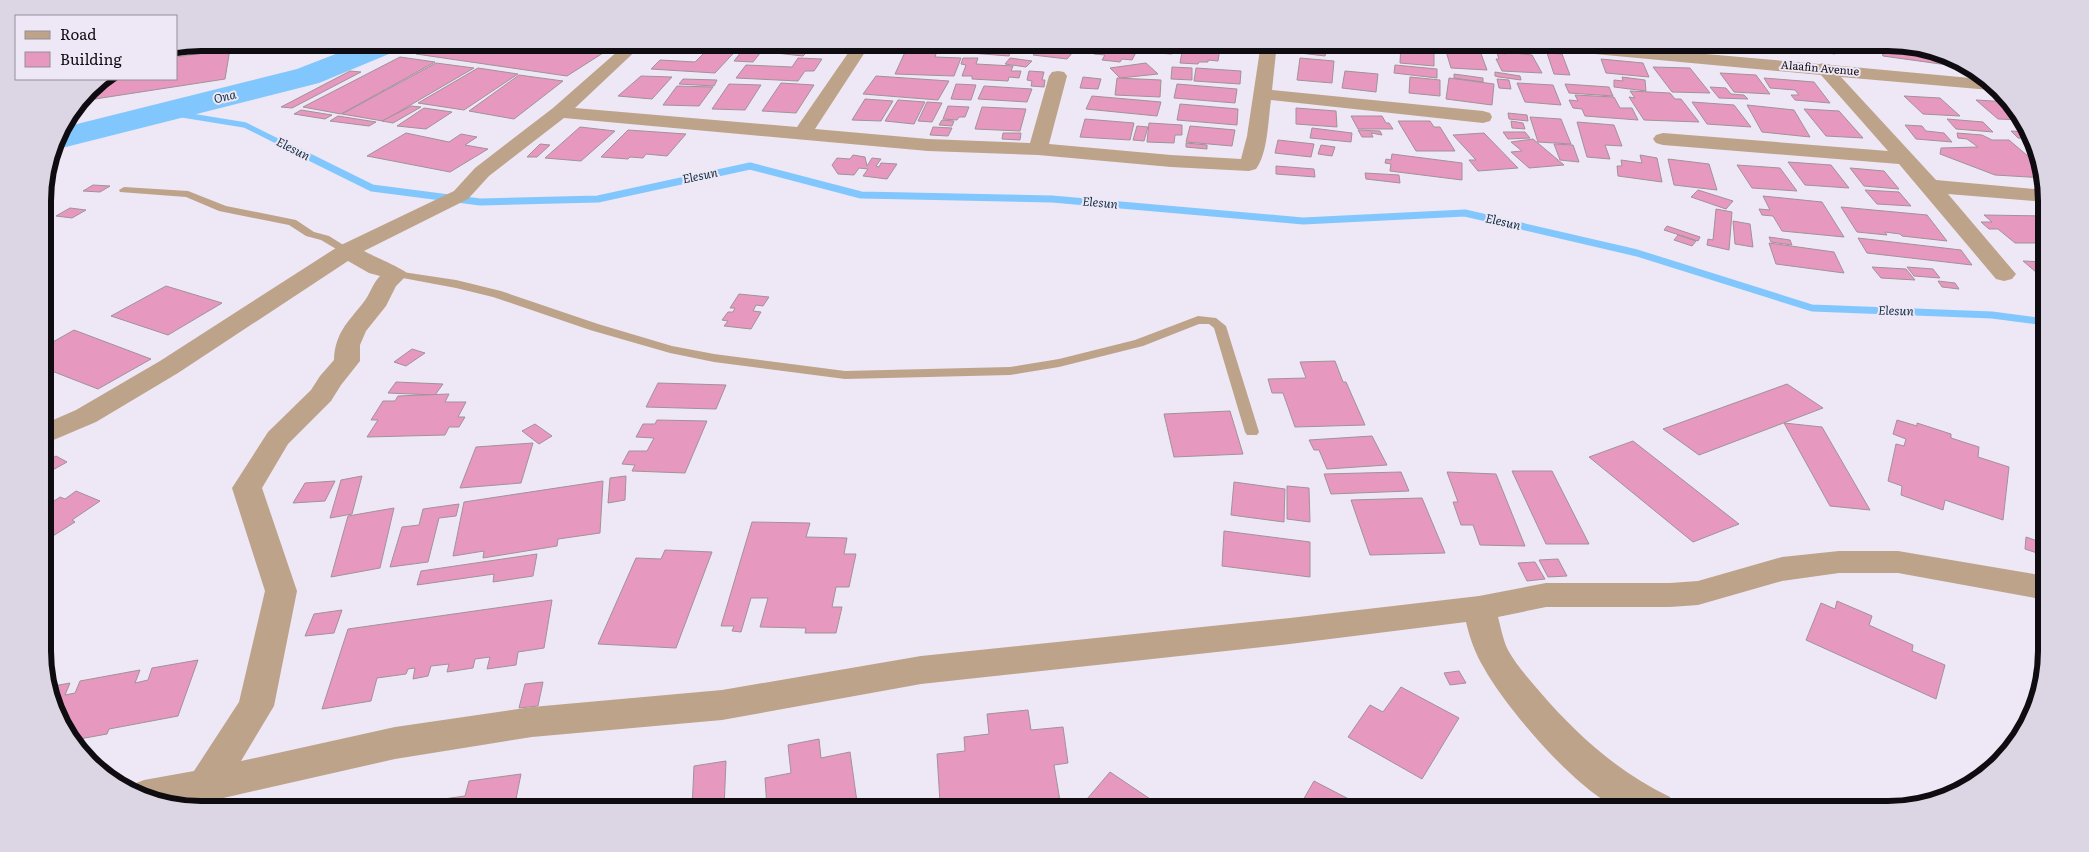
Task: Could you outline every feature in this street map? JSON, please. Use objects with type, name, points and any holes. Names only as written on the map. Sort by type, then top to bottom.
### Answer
[{"type":"street","points":[[51,432],[86,416],[169,367],[347,251],[460,195],[494,162],[560,112],[626,51]]},
{"type":"street","points":[[802,134],[856,51]]},
{"type":"street","points":[[560,112],[928,144],[1038,149],[1171,162],[1249,165],[1251,154],[1256,145],[1268,51]]},
{"type":"street","name":"Alaafin Avenue","points":[[1659,51],[1981,84]]},
{"type":"street","points":[[1824,68],[1930,186],[2004,274]]},
{"type":"street","points":[[1038,149],[1058,76]]},
{"type":"street","points":[[1262,94],[1483,117]]},
{"type":"street","points":[[1663,139],[1904,158]]},
{"type":"street","points":[[1930,186],[2037,195]]},
{"type":"street","points":[[347,251],[377,268],[396,274]]},
{"type":"street","points":[[205,786],[256,706],[281,591],[247,488],[278,438],[322,396],[329,382],[347,361],[348,345],[354,331],[362,318],[374,306],[386,283],[396,274]]},
{"type":"street","points":[[158,794],[205,786],[395,743],[532,722],[722,706],[921,670],[1290,632],[1479,608],[1546,595],[1698,593],[1782,569],[1839,562],[1898,562],[2038,587]]},
{"type":"street","points":[[1479,608],[1492,651],[1510,681],[1546,724],[1591,770],[1634,800]]},
{"type":"lane","points":[[124,190],[188,194],[223,209],[292,222],[310,234],[325,238],[347,251]]},
{"type":"lane","points":[[396,274],[456,284],[497,294],[594,327],[670,349],[714,358],[765,363],[845,375],[1010,371],[1049,365],[1139,343],[1187,324],[1206,320],[1220,326],[1252,432]]},
{"type":"building","points":[[230,51],[225,79],[90,100],[114,80],[178,80],[178,57]]},
{"type":"building","points":[[422,51],[589,51],[603,53],[567,76],[416,54]]},
{"type":"building","points":[[706,51],[736,51],[715,73],[651,69],[660,60],[695,62]]},
{"type":"building","points":[[742,51],[761,52],[753,62],[734,61]]},
{"type":"building","points":[[757,51],[808,51],[803,56]]},
{"type":"building","points":[[906,51],[937,51],[935,57],[961,58],[954,76],[895,74]]},
{"type":"building","points":[[971,51],[1011,51],[1009,56],[970,53]]},
{"type":"building","points":[[1037,51],[1074,51],[1067,59],[1033,55]]},
{"type":"building","points":[[1096,51],[1137,51],[1132,60],[1122,59],[1120,62],[1102,60],[1105,55],[1094,54]]},
{"type":"building","points":[[1140,51],[1173,51],[1172,54]]},
{"type":"building","points":[[1182,51],[1220,51],[1218,61],[1208,60],[1208,62],[1199,62],[1198,64],[1180,63]]},
{"type":"building","points":[[1301,51],[1326,52],[1325,56],[1300,53]]},
{"type":"building","points":[[1401,51],[1434,51],[1434,66],[1400,63]]},
{"type":"building","points":[[1446,51],[1480,51],[1487,70],[1451,68]]},
{"type":"building","points":[[1814,51],[1835,51],[1835,54]]},
{"type":"building","points":[[1881,51],[1907,53],[1927,56],[1950,65],[1883,56]]},
{"type":"building","points":[[1505,52],[1532,55],[1542,73],[1502,71],[1496,59],[1499,59],[1497,53],[1506,54]]},
{"type":"building","points":[[1547,53],[1562,54],[1570,75],[1554,74]]},
{"type":"building","points":[[400,57],[435,62],[341,114],[303,107]]},
{"type":"building","points":[[798,58],[822,59],[814,71],[805,71],[798,81],[736,78],[746,65],[792,67]]},
{"type":"building","points":[[963,58],[978,58],[976,64],[1013,66],[1011,71],[1021,71],[1019,78],[1009,77],[1008,81],[972,79],[972,76],[962,76],[966,65],[961,64]]},
{"type":"building","points":[[1010,58],[1032,61],[1026,67],[1005,64]]},
{"type":"building","points":[[1300,58],[1334,61],[1332,83],[1297,80]]},
{"type":"building","points":[[1601,59],[1643,63],[1649,77],[1606,73]]},
{"type":"building","points":[[436,63],[474,68],[383,121],[342,114]]},
{"type":"building","points":[[1146,63],[1158,74],[1120,78],[1110,68]]},
{"type":"building","points":[[1395,65],[1437,69],[1437,78],[1394,73]]},
{"type":"building","points":[[1172,67],[1192,68],[1192,80],[1171,79]]},
{"type":"building","points":[[1653,67],[1690,68],[1710,93],[1672,92]]},
{"type":"building","points":[[478,68],[518,74],[464,110],[418,103]]},
{"type":"building","points":[[1196,68],[1241,71],[1240,84],[1194,81]]},
{"type":"building","points":[[350,71],[361,72],[292,108],[281,107]]},
{"type":"building","points":[[1029,71],[1044,72],[1042,80],[1045,80],[1044,87],[1031,86],[1032,81],[1027,80]]},
{"type":"building","points":[[1345,71],[1378,74],[1376,92],[1342,88]]},
{"type":"building","points":[[1495,72],[1520,76],[1521,80],[1495,76]]},
{"type":"building","points":[[1720,73],[1756,75],[1770,94],[1734,92]]},
{"type":"building","points":[[1454,74],[1483,78],[1483,82],[1454,78]]},
{"type":"building","points":[[519,75],[563,81],[514,119],[469,111]]},
{"type":"building","points":[[641,76],[672,77],[652,99],[618,96]]},
{"type":"building","points":[[876,76],[949,81],[938,100],[863,94]]},
{"type":"building","points":[[1083,77],[1101,79],[1098,89],[1080,88]]},
{"type":"building","points":[[1410,77],[1440,80],[1440,96],[1409,93]]},
{"type":"building","points":[[1622,77],[1645,80],[1646,91],[1614,87],[1614,80],[1623,81]]},
{"type":"building","points":[[1117,78],[1161,80],[1160,97],[1115,95]]},
{"type":"building","points":[[1449,78],[1494,84],[1492,105],[1446,99]]},
{"type":"building","points":[[1764,78],[1814,82],[1830,103],[1795,100],[1791,95],[1799,95],[1795,90],[1770,88]]},
{"type":"building","points":[[683,79],[717,80],[714,86],[679,84]]},
{"type":"building","points":[[1497,79],[1509,80],[1511,89],[1499,88]]},
{"type":"building","points":[[781,83],[814,85],[796,113],[762,111]]},
{"type":"building","points":[[1517,83],[1553,85],[1561,105],[1525,102]]},
{"type":"building","points":[[729,84],[761,85],[745,110],[712,109]]},
{"type":"building","points":[[956,84],[976,85],[971,100],[951,99]]},
{"type":"building","points":[[1177,84],[1237,89],[1235,103],[1174,98]]},
{"type":"building","points":[[1565,84],[1609,87],[1613,96],[1569,93]]},
{"type":"building","points":[[677,86],[713,87],[699,106],[663,105]]},
{"type":"building","points":[[984,86],[1032,89],[1027,102],[978,99]]},
{"type":"building","points":[[1710,87],[1726,88],[1731,94],[1744,95],[1748,99],[1719,98]]},
{"type":"building","points":[[1630,91],[1670,93],[1675,99],[1681,99],[1699,122],[1644,120],[1629,97],[1635,98]]},
{"type":"building","points":[[1575,95],[1614,97],[1620,108],[1632,108],[1638,120],[1585,116],[1582,109],[1573,108],[1569,100],[1578,101]]},
{"type":"building","points":[[1092,96],[1161,102],[1157,116],[1086,109]]},
{"type":"building","points":[[1904,96],[1940,98],[1960,116],[1923,114]]},
{"type":"building","points":[[865,99],[893,101],[881,121],[852,120]]},
{"type":"building","points":[[898,100],[925,102],[914,124],[885,121]]},
{"type":"building","points":[[1976,100],[2000,101],[2013,120],[1998,119]]},
{"type":"building","points":[[927,102],[942,103],[932,122],[918,121]]},
{"type":"building","points":[[1692,102],[1734,105],[1751,127],[1707,124]]},
{"type":"building","points":[[1180,104],[1238,109],[1237,125],[1177,120]]},
{"type":"building","points":[[1747,105],[1794,110],[1810,137],[1762,132]]},
{"type":"building","points":[[411,106],[421,107],[393,123],[382,121]]},
{"type":"building","points":[[948,106],[969,107],[965,117],[959,117],[957,120],[943,119]]},
{"type":"building","points":[[982,107],[1026,109],[1020,131],[975,129]]},
{"type":"building","points":[[424,108],[452,112],[426,129],[397,126]]},
{"type":"building","points":[[1296,108],[1336,111],[1337,127],[1296,124]]},
{"type":"building","points":[[1804,109],[1839,111],[1863,138],[1826,136]]},
{"type":"building","points":[[301,110],[332,115],[325,119],[294,114]]},
{"type":"building","points":[[1508,113],[1527,115],[1528,121],[1509,119]]},
{"type":"building","points":[[338,116],[376,122],[369,126],[330,121]]},
{"type":"building","points":[[1351,116],[1382,116],[1393,129],[1358,129]]},
{"type":"building","points":[[1530,117],[1561,119],[1571,144],[1538,142]]},
{"type":"building","points":[[1085,119],[1134,123],[1130,140],[1080,137]]},
{"type":"building","points":[[1947,119],[1983,122],[1993,132],[1956,129]]},
{"type":"building","points":[[942,120],[954,121],[952,126],[939,125]]},
{"type":"building","points":[[1398,121],[1430,121],[1434,127],[1440,127],[1455,151],[1416,151]]},
{"type":"building","points":[[1511,121],[1523,123],[1525,129],[1512,128]]},
{"type":"building","points":[[1577,122],[1614,125],[1622,146],[1605,145],[1610,159],[1587,157]]},
{"type":"building","points":[[1149,123],[1182,125],[1182,135],[1175,135],[1174,143],[1147,142]]},
{"type":"building","points":[[1905,125],[1922,126],[1926,131],[1944,133],[1952,142],[1916,139]]},
{"type":"building","points":[[1137,126],[1148,127],[1144,141],[1133,140]]},
{"type":"building","points":[[1190,126],[1235,130],[1232,146],[1186,142]]},
{"type":"building","points":[[580,127],[615,131],[581,161],[545,158]]},
{"type":"building","points":[[933,127],[952,128],[948,136],[930,135]]},
{"type":"building","points":[[1312,128],[1352,133],[1351,142],[1310,138]]},
{"type":"building","points":[[628,130],[686,134],[667,156],[646,154],[643,158],[630,157],[628,159],[601,157]]},
{"type":"building","points":[[1358,130],[1380,131],[1382,135],[1371,133],[1373,137],[1362,137]]},
{"type":"building","points":[[2011,131],[2020,132],[2023,138],[2018,138]]},
{"type":"building","points":[[1503,132],[1525,132],[1530,138],[1508,139]]},
{"type":"building","points":[[406,133],[449,142],[461,134],[477,137],[465,145],[488,149],[450,172],[367,156]]},
{"type":"building","points":[[1003,133],[1021,133],[1020,140],[1002,139]]},
{"type":"building","points":[[1484,133],[1518,168],[1478,171],[1469,160],[1476,160],[1453,135]]},
{"type":"building","points":[[1957,133],[1982,135],[1992,140],[2009,140],[2032,160],[2035,177],[1995,175],[1940,154],[1941,148],[1978,147],[1967,139],[1958,138]]},
{"type":"building","points":[[1533,139],[1564,165],[1529,168],[1511,152],[1522,151],[1511,142]]},
{"type":"building","points":[[1278,140],[1314,144],[1311,157],[1275,153]]},
{"type":"building","points":[[1186,143],[1207,145],[1207,149],[1186,147]]},
{"type":"building","points":[[540,144],[550,145],[537,157],[527,157]]},
{"type":"building","points":[[1554,144],[1573,145],[1579,162],[1560,160]]},
{"type":"building","points":[[1321,145],[1335,147],[1332,156],[1318,154]]},
{"type":"building","points":[[1392,154],[1462,163],[1462,180],[1390,171],[1391,164],[1385,163],[1386,159],[1391,160]]},
{"type":"building","points":[[853,155],[865,157],[867,166],[872,158],[881,159],[876,166],[879,167],[881,163],[897,164],[887,179],[863,176],[868,169],[859,168],[854,175],[838,174],[832,165],[837,158],[850,159]]},
{"type":"building","points":[[1640,155],[1657,158],[1662,182],[1618,176],[1617,166],[1622,166],[1621,160],[1642,163]]},
{"type":"building","points":[[1668,159],[1709,164],[1717,190],[1674,185]]},
{"type":"building","points":[[1788,162],[1831,165],[1849,188],[1805,185]]},
{"type":"building","points":[[1737,165],[1780,168],[1797,191],[1752,188]]},
{"type":"building","points":[[1276,166],[1314,169],[1315,177],[1276,174]]},
{"type":"building","points":[[1850,168],[1884,171],[1899,189],[1864,186]]},
{"type":"building","points":[[1365,173],[1399,175],[1400,183],[1366,179]]},
{"type":"building","points":[[93,185],[110,186],[100,192],[83,191]]},
{"type":"building","points":[[1698,190],[1733,201],[1726,209],[1691,197]]},
{"type":"building","points":[[1865,190],[1899,192],[1911,206],[1877,204]]},
{"type":"building","points":[[1763,196],[1822,202],[1844,237],[1782,231],[1773,216],[1762,215],[1759,209],[1770,210]]},
{"type":"building","points":[[1841,207],[1927,215],[1947,241],[1902,236],[1885,232],[1887,235],[1857,232]]},
{"type":"building","points":[[70,208],[86,210],[72,218],[56,216]]},
{"type":"building","points":[[1716,209],[1732,212],[1729,250],[1707,245],[1708,239],[1713,240]]},
{"type":"building","points":[[1984,215],[2038,216],[2038,243],[2015,243],[1998,229],[1989,229],[1981,222],[1992,222]]},
{"type":"building","points":[[1733,221],[1750,224],[1753,247],[1735,244]]},
{"type":"building","points":[[1667,226],[1700,237],[1698,241],[1664,230]]},
{"type":"building","points":[[1678,235],[1696,241],[1692,246],[1674,240]]},
{"type":"building","points":[[1769,237],[1790,240],[1792,245],[1771,242]]},
{"type":"building","points":[[1858,238],[1961,250],[1972,265],[1867,253]]},
{"type":"building","points":[[1769,243],[1834,252],[1844,273],[1776,264]]},
{"type":"building","points":[[2023,261],[2038,262],[2038,274]]},
{"type":"building","points":[[1872,267],[1906,269],[1915,280],[1881,278]]},
{"type":"building","points":[[1907,267],[1933,269],[1940,278],[1914,276]]},
{"type":"building","points":[[1938,281],[1955,283],[1959,289],[1942,287]]},
{"type":"building","points":[[166,286],[222,303],[168,335],[111,316]]},
{"type":"building","points":[[739,294],[769,297],[763,306],[756,305],[753,311],[761,312],[751,329],[724,326],[728,321],[722,320],[728,312],[733,312],[735,308],[730,308]]},
{"type":"building","points":[[74,330],[151,359],[98,389],[52,371],[52,343]]},
{"type":"building","points":[[412,349],[425,353],[406,366],[394,362]]},
{"type":"building","points":[[1335,361],[1343,382],[1346,382],[1365,425],[1295,427],[1283,393],[1272,393],[1268,379],[1306,378],[1300,362]]},
{"type":"building","points":[[396,382],[443,384],[435,395],[388,393]]},
{"type":"building","points":[[658,383],[726,385],[716,409],[646,407]]},
{"type":"building","points":[[1787,384],[1823,408],[1699,455],[1663,429]]},
{"type":"building","points":[[449,394],[445,402],[466,402],[458,417],[465,417],[459,427],[449,427],[445,435],[367,437],[378,420],[371,420],[383,401],[395,401],[398,396]]},
{"type":"building","points":[[1230,411],[1243,454],[1174,457],[1164,414]]},
{"type":"building","points":[[657,420],[707,421],[685,473],[632,471],[635,465],[622,464],[629,451],[647,451],[654,438],[636,437],[643,424],[655,424]]},
{"type":"building","points":[[1897,420],[1917,426],[1917,423],[1951,434],[1951,438],[1979,447],[1978,457],[2009,467],[2003,520],[1945,500],[1943,510],[1901,495],[1902,486],[1888,481],[1896,444],[1904,446],[1906,439],[1893,434]]},
{"type":"building","points":[[1784,423],[1822,427],[1870,510],[1830,506]]},
{"type":"building","points":[[535,424],[552,436],[539,444],[522,431]]},
{"type":"building","points":[[1372,436],[1387,465],[1327,469],[1319,450],[1314,450],[1309,440]]},
{"type":"building","points":[[1633,441],[1739,524],[1693,542],[1589,457]]},
{"type":"building","points":[[533,443],[521,483],[460,488],[476,447]]},
{"type":"building","points":[[56,456],[67,462],[51,471],[51,459]]},
{"type":"building","points":[[1512,471],[1552,471],[1589,544],[1546,544]]},
{"type":"building","points":[[1401,472],[1409,491],[1331,494],[1324,474]]},
{"type":"building","points":[[1447,472],[1496,474],[1525,546],[1480,545],[1473,525],[1461,525],[1453,502],[1458,502]]},
{"type":"building","points":[[362,476],[352,514],[330,518],[341,480]]},
{"type":"building","points":[[626,476],[625,500],[608,503],[610,478]]},
{"type":"building","points":[[335,481],[325,501],[293,503],[305,483]]},
{"type":"building","points":[[603,481],[600,533],[558,539],[557,546],[483,558],[484,551],[453,556],[464,502]]},
{"type":"building","points":[[1234,482],[1285,489],[1284,522],[1231,515]]},
{"type":"building","points":[[1287,486],[1309,488],[1310,522],[1287,519]]},
{"type":"building","points":[[76,491],[100,501],[72,520],[75,522],[51,537],[51,503],[60,497],[65,499]]},
{"type":"building","points":[[1422,498],[1445,553],[1370,555],[1351,500]]},
{"type":"building","points":[[459,504],[456,516],[439,518],[428,562],[390,567],[402,527],[419,525],[423,509]]},
{"type":"building","points":[[394,508],[380,568],[331,577],[348,516]]},
{"type":"building","points":[[752,522],[810,523],[806,537],[847,538],[844,554],[856,554],[849,587],[836,587],[832,607],[842,607],[836,633],[805,633],[806,628],[760,627],[768,598],[751,598],[741,632],[732,631],[734,626],[721,626]]},
{"type":"building","points":[[1224,531],[1310,542],[1310,577],[1222,566]]},
{"type":"building","points":[[2026,537],[2038,541],[2038,553],[2025,549]]},
{"type":"building","points":[[665,550],[712,552],[676,648],[598,644],[636,558],[661,559]]},
{"type":"building","points":[[537,554],[533,576],[493,582],[494,574],[417,585],[421,571]]},
{"type":"building","points":[[1558,559],[1567,576],[1548,577],[1539,560]]},
{"type":"building","points":[[1535,562],[1545,579],[1527,581],[1518,563]]},
{"type":"building","points":[[552,600],[544,648],[518,652],[516,665],[487,669],[490,657],[475,659],[473,668],[447,672],[449,664],[431,666],[428,676],[413,679],[415,668],[408,669],[406,674],[377,678],[371,701],[322,709],[348,629]]},
{"type":"building","points":[[1837,601],[1872,616],[1869,625],[1913,645],[1912,651],[1945,665],[1936,699],[1806,640],[1821,603],[1835,609]]},
{"type":"building","points":[[342,610],[334,633],[305,636],[314,614]]},
{"type":"building","points":[[198,660],[178,716],[109,729],[107,734],[80,739],[67,717],[55,686],[70,683],[65,695],[75,693],[80,681],[140,670],[135,683],[148,680],[152,668]]},
{"type":"building","points":[[1459,671],[1466,683],[1450,685],[1444,673]]},
{"type":"building","points":[[543,682],[538,706],[519,708],[525,684]]},
{"type":"building","points":[[1401,687],[1459,718],[1422,779],[1348,737],[1370,705],[1383,712]]},
{"type":"building","points":[[1028,710],[1031,730],[1063,727],[1068,763],[1054,765],[1060,800],[940,801],[937,754],[965,751],[964,737],[989,734],[987,714]]},
{"type":"building","points":[[819,739],[821,758],[850,752],[857,801],[767,801],[765,778],[791,773],[788,745]]},
{"type":"building","points":[[726,761],[724,801],[692,801],[694,766]]},
{"type":"building","points":[[1110,772],[1152,800],[1089,800],[1087,799]]},
{"type":"building","points":[[521,774],[516,801],[430,801],[465,796],[469,781]]},
{"type":"building","points":[[1314,781],[1351,800],[1303,800]]},
{"type":"waterway","name":"Ona","points":[[66,137],[308,76],[370,51]]},
{"type":"waterway","name":"Elesun","points":[[165,112],[245,125],[283,144]]},
{"type":"waterway","name":"Elesun","points":[[283,144],[372,188],[480,202],[598,199],[750,166],[861,195],[1052,199],[1303,221],[1465,213],[1637,253],[1812,308],[1992,315],[2038,321]]}]
